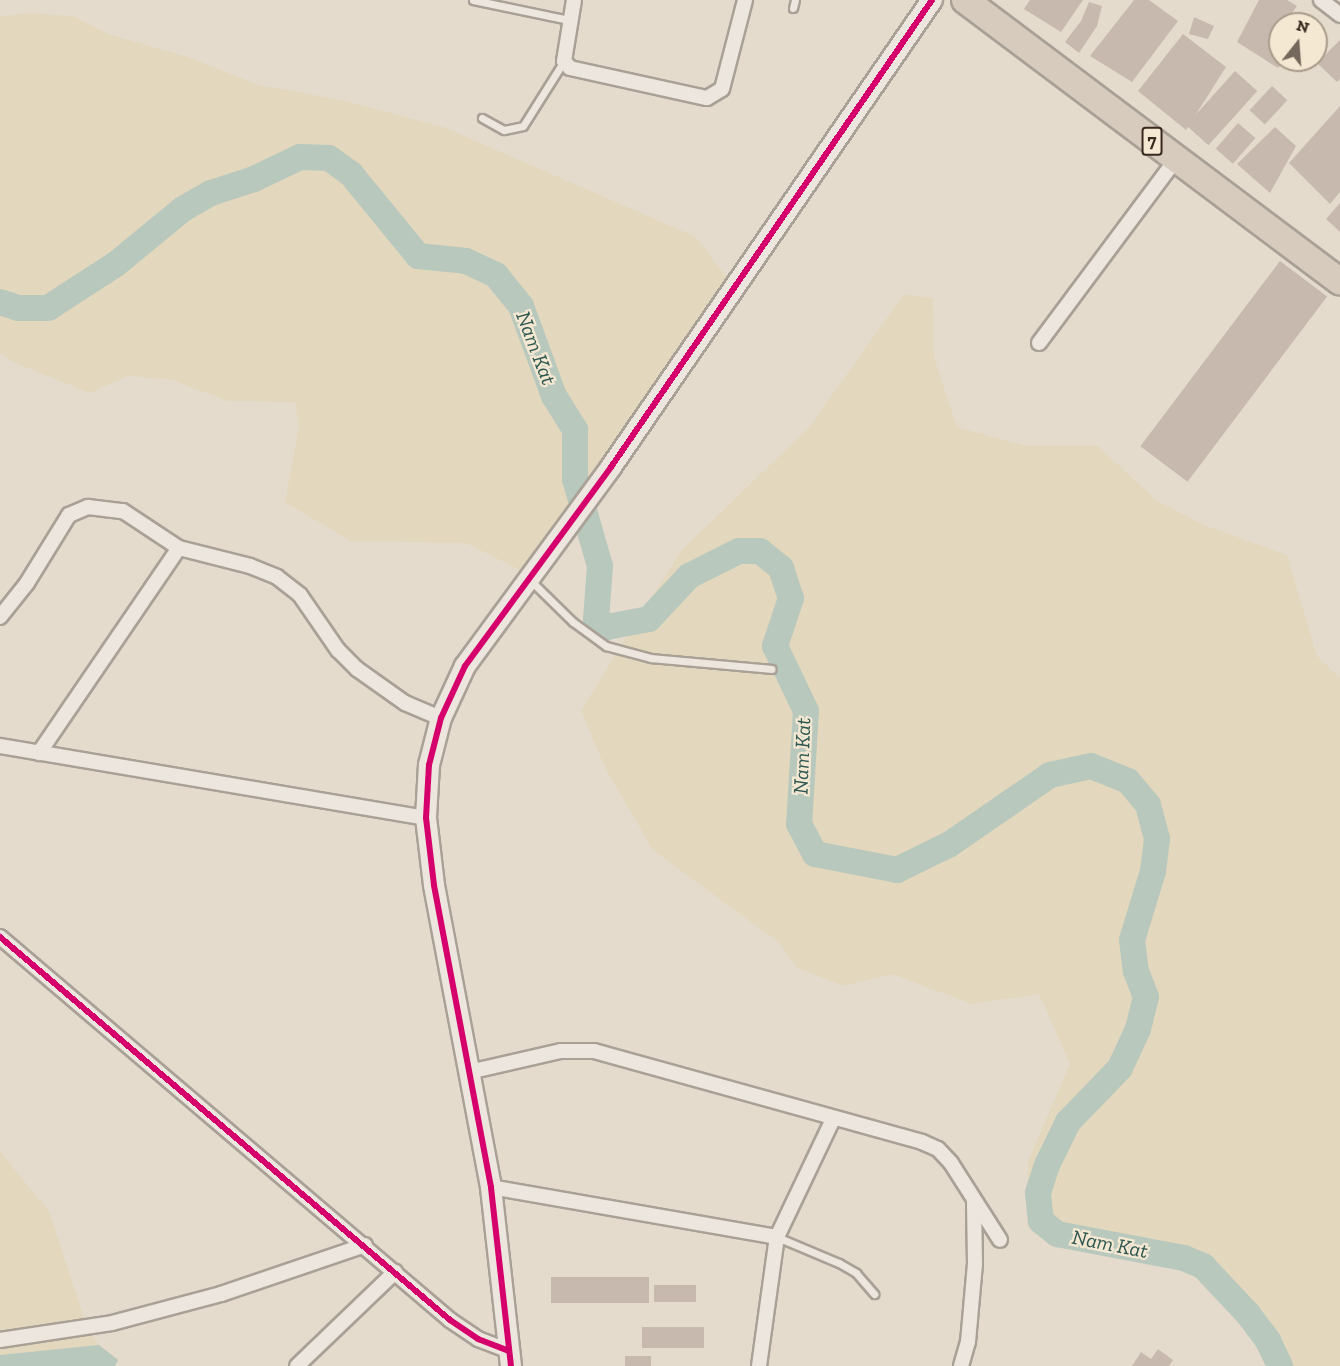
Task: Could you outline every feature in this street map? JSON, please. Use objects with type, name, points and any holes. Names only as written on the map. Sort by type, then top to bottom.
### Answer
[{"type":"highway","name":"7","points":[[965,0],[1340,282]]},
{"type":"street","points":[[574,0],[564,61],[577,71],[707,98],[716,96],[722,89],[745,0]]},
{"type":"street","points":[[510,1358],[491,1187],[426,818],[429,765],[441,718],[465,666],[611,467],[932,0]]},
{"type":"street","points":[[1321,0],[1340,15]]},
{"type":"street","points":[[1039,343],[1176,159]]},
{"type":"street","points":[[0,616],[33,575],[69,514],[78,508],[123,511],[179,548],[250,566],[277,578],[300,595],[338,650],[357,669],[405,703],[441,718]]},
{"type":"street","points":[[39,753],[179,548]]},
{"type":"street","points":[[0,746],[426,818]]},
{"type":"street","points":[[0,937],[365,1245],[450,1320],[510,1358]]},
{"type":"street","points":[[469,1072],[561,1051],[594,1051],[938,1149],[1000,1240]]},
{"type":"street","points":[[759,1366],[777,1238],[833,1119]]},
{"type":"street","points":[[491,1187],[777,1238]]},
{"type":"street","points":[[961,1366],[968,1342],[975,1264],[974,1199]]},
{"type":"street","points":[[0,1340],[112,1323],[221,1294],[365,1245]]},
{"type":"street","points":[[297,1366],[395,1272]]},
{"type":"lane","points":[[473,0],[569,20]]},
{"type":"lane","points":[[793,8],[795,0]]},
{"type":"lane","points":[[482,118],[504,130],[523,126],[564,61]]},
{"type":"lane","points":[[528,578],[573,622],[606,646],[651,658],[772,669]]},
{"type":"lane","points":[[777,1238],[838,1263],[856,1274],[874,1294]]},
{"type":"shaded area","points":[[28,13],[73,16],[108,34],[185,56],[259,85],[346,101],[446,128],[696,237],[734,287],[530,575],[466,543],[351,541],[285,502],[299,427],[295,402],[228,401],[172,380],[128,376],[90,393],[13,362],[0,352],[0,17]]},
{"type":"shaded area","points":[[904,294],[933,298],[934,357],[957,427],[1026,446],[1098,446],[1156,500],[1204,525],[1287,555],[1317,656],[1340,678],[1340,1366],[1280,1366],[1268,1341],[1248,1314],[1203,1266],[1184,1258],[1096,1243],[1027,1225],[1028,1161],[1070,1064],[1039,994],[972,1004],[892,974],[843,986],[797,968],[778,942],[653,850],[606,770],[581,710],[680,552],[810,426]]},
{"type":"shaded area","points":[[0,1152],[49,1211],[87,1327],[99,1345],[118,1360],[115,1366],[0,1366]]},
{"type":"shaded area","points":[[99,1345],[118,1360],[115,1366],[0,1366],[0,1355]]},
{"type":"building","points":[[1030,0],[1083,0],[1061,32],[1024,9]]},
{"type":"building","points":[[1134,0],[1149,0],[1178,21],[1132,82],[1090,56]]},
{"type":"building","points":[[1259,0],[1287,0],[1297,6],[1293,12],[1268,12],[1268,62],[1237,42]]},
{"type":"building","points":[[1089,2],[1102,6],[1097,26],[1079,53],[1065,42],[1081,21]]},
{"type":"building","points":[[1194,17],[1214,26],[1208,39],[1189,34]]},
{"type":"building","points":[[1183,34],[1226,67],[1186,130],[1138,91]]},
{"type":"building","points":[[1340,40],[1340,79],[1337,82],[1326,72],[1328,52]]},
{"type":"building","points":[[1235,71],[1257,91],[1208,145],[1186,125]]},
{"type":"building","points":[[1272,86],[1287,100],[1265,124],[1249,110]]},
{"type":"building","points":[[1340,106],[1340,192],[1330,204],[1289,163]]},
{"type":"building","points":[[1238,123],[1255,138],[1233,164],[1216,149]]},
{"type":"building","points":[[1275,127],[1296,146],[1270,193],[1237,164]]},
{"type":"building","points":[[1340,203],[1340,232],[1326,219]]},
{"type":"building","points":[[1280,261],[1327,297],[1187,482],[1140,446]]},
{"type":"building","points":[[551,1277],[649,1277],[649,1303],[551,1303]]},
{"type":"building","points":[[654,1285],[696,1285],[696,1302],[654,1302]]},
{"type":"building","points":[[642,1327],[704,1327],[704,1348],[642,1348]]},
{"type":"building","points":[[1158,1349],[1173,1360],[1169,1366],[1132,1366],[1141,1352],[1151,1359]]},
{"type":"building","points":[[625,1356],[651,1356],[651,1366],[625,1366]]},
{"type":"waterway","name":"Nam Kat","points":[[0,302],[18,308],[48,308],[116,264],[183,209],[211,193],[254,179],[300,157],[329,158],[351,174],[418,256],[466,261],[496,275],[521,306],[554,396],[575,430],[575,479],[600,566],[596,619],[607,627],[649,619],[689,576],[739,551],[760,551],[781,568],[791,598],[775,646],[806,711],[799,824],[815,854],[897,870],[950,844],[1050,775],[1091,766],[1128,781],[1148,805],[1157,839],[1153,871],[1132,940],[1136,971],[1146,997],[1138,1029],[1120,1068],[1068,1122],[1047,1165],[1038,1193],[1041,1221],[1057,1234],[1184,1258],[1203,1266],[1248,1314],[1268,1341],[1280,1366]]},
{"type":"cycle path","points":[[511,1366],[491,1187],[434,885],[426,818],[429,765],[441,718],[465,666],[611,467],[932,0]]},
{"type":"cycle path","points":[[0,937],[450,1320],[478,1339],[509,1351]]}]
